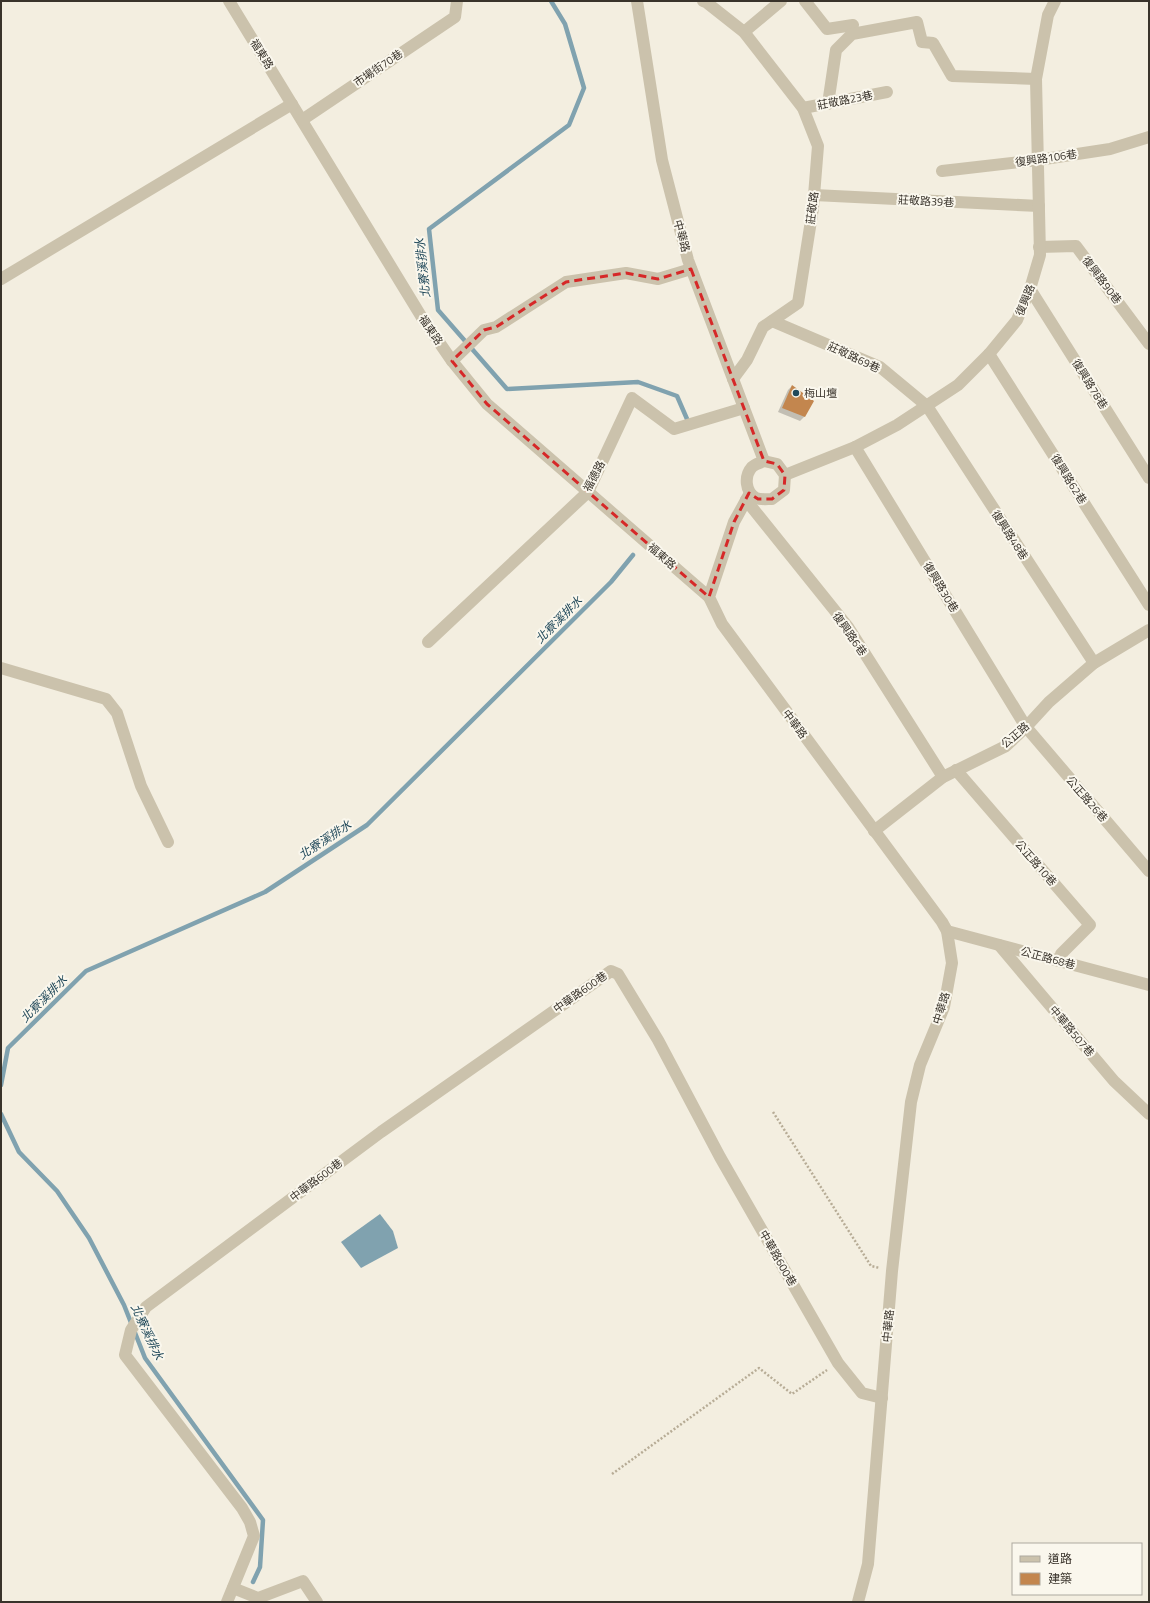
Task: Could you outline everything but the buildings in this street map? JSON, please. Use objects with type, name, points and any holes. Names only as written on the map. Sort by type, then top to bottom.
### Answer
[{"type":"street","name":"福東路","points":[[229,1],[421,316],[452,361],[487,404],[709,597]]},
{"type":"street","name":"市場街70巷","points":[[302,120],[455,17],[457,1]]},
{"type":"street","name":"中華路","points":[[637,1],[662,160],[691,269],[764,461]]},
{"type":"street","name":"莊敬路","points":[[705,1],[744,32],[803,108],[818,146],[814,195],[798,303],[763,328],[747,360],[733,380]]},
{"type":"street","points":[[744,32],[781,1]]},
{"type":"street","points":[[805,1],[827,29],[853,25]]},
{"type":"street","name":"復興路","points":[[785,476],[856,447],[897,425],[927,406],[958,385],[989,354],[1017,320],[1030,290],[1040,255],[1036,79],[1048,15],[1055,1]]},
{"type":"street","points":[[828,104],[836,50],[852,34],[917,22],[922,42],[933,43],[952,76],[1036,79]]},
{"type":"street","name":"莊敬路23巷","points":[[803,108],[887,92]]},
{"type":"street","points":[[1,279],[292,104]]},
{"type":"street","name":"復興路106巷","points":[[942,171],[1038,160],[1110,149],[1149,137]]},
{"type":"street","name":"莊敬路39巷","points":[[814,195],[1039,206]]},
{"type":"street","name":"復興路90巷","points":[[1039,247],[1076,246],[1149,344]]},
{"type":"street","points":[[452,361],[484,330],[496,327],[566,282],[626,273],[658,279],[691,269]]},
{"type":"street","name":"復興路78巷","points":[[1030,290],[1149,478]]},
{"type":"street","name":"莊敬路69巷","points":[[772,321],[880,367],[927,406]]},
{"type":"street","name":"復興路62巷","points":[[989,354],[1149,606]]},
{"type":"street","name":"福德路","points":[[428,642],[588,492],[632,398],[674,429],[744,408]]},
{"type":"street","name":"復興路48巷","points":[[927,406],[1094,663]]},
{"type":"street","name":"復興路30巷","points":[[856,447],[1026,727]]},
{"type":"street","points":[[709,597],[734,522],[748,496],[747,476],[753,466],[764,461],[777,464],[785,476],[784,490],[772,499],[748,496]]},
{"type":"street","name":"復興路6巷","points":[[748,496],[848,627],[943,777]]},
{"type":"street","name":"中華路","points":[[709,597],[722,624],[942,922],[947,931],[952,963],[944,1007],[920,1065],[911,1102],[892,1271],[868,1564],[858,1602]]},
{"type":"street","name":"公正路","points":[[874,831],[943,777],[1006,746],[1049,702],[1094,663],[1149,630]]},
{"type":"street","points":[[1,668],[106,699],[116,713],[141,786],[168,842]]},
{"type":"street","name":"公正路26巷","points":[[1026,727],[1149,871]]},
{"type":"street","name":"公正路10巷","points":[[956,770],[1090,925],[1061,954]]},
{"type":"street","name":"公正路68巷","points":[[947,931],[1149,985]]},
{"type":"street","name":"中華路507巷","points":[[999,945],[1114,1081],[1149,1114]]},
{"type":"street","name":"中華路600巷","points":[[233,1588],[254,1536],[250,1522],[242,1508],[125,1355],[134,1325],[146,1307],[381,1132],[611,971],[618,974],[658,1040],[720,1157],[838,1363],[862,1393],[882,1398]]},
{"type":"street","points":[[227,1602],[233,1588],[258,1598],[303,1581],[317,1602]]},
{"type":"path","points":[[774,1112],[871,1266],[892,1271]]},
{"type":"path","points":[[612,1474],[759,1368],[792,1394],[838,1363]]},
{"type":"highlighted area","points":[[691,269],[764,461],[777,464],[785,475],[784,490],[772,499],[758,499],[749,493],[734,522],[709,597],[487,404],[452,361],[484,330],[496,327],[566,282],[626,273],[658,279]]},
{"type":"water","points":[[380,1214],[393,1231],[398,1248],[361,1268],[341,1242]]},
{"type":"waterway","name":"北寮溪排水","points":[[551,1],[565,24],[584,88],[569,125],[429,229],[438,310],[507,389],[638,382],[677,396],[687,419]]},
{"type":"waterway","name":"北寮溪排水","points":[[1,1085],[8,1048],[86,971],[265,892],[367,825],[611,582],[633,555]]},
{"type":"waterway","name":"北寮溪排水","points":[[1,1114],[19,1152],[57,1191],[89,1238],[124,1305],[145,1358],[263,1520],[260,1567],[253,1582]]},
{"type":"place","name":"梅山壇","points":[[796,393]]}]
